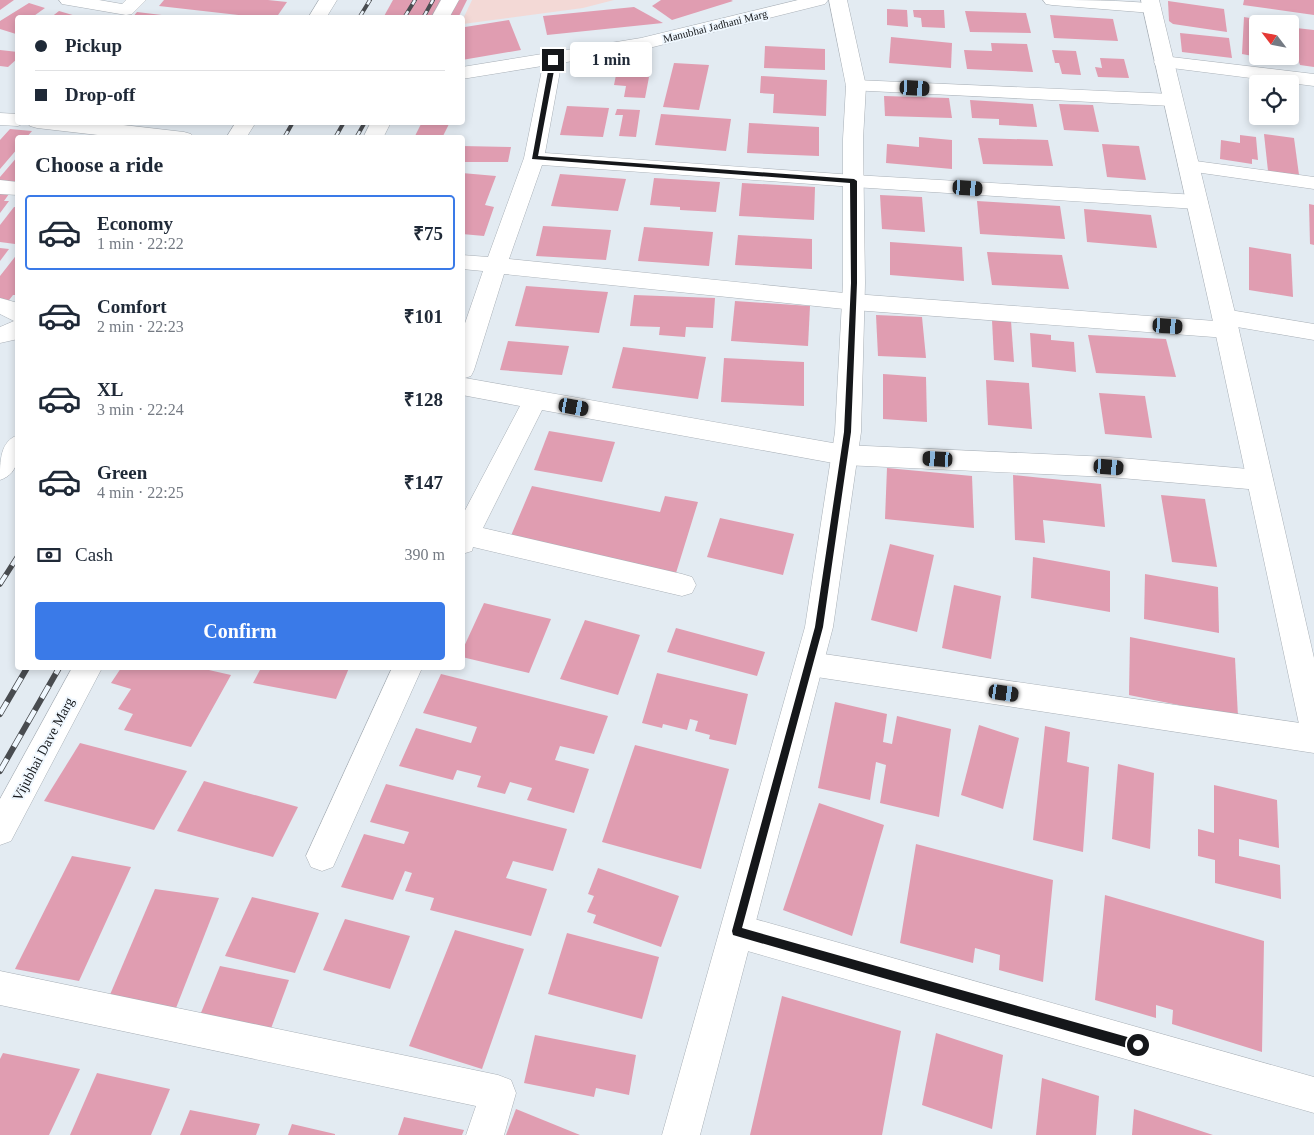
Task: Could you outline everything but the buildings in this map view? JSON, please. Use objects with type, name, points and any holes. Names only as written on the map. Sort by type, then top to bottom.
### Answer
[{"type":"street","points":[[68,0],[126,10],[137,0]]},
{"type":"street","points":[[319,15],[328,0]]},
{"type":"street","points":[[442,15],[450,0]]},
{"type":"street","name":"Manubhai Jadhani Marg","points":[[465,72],[553,60],[650,42],[819,0]]},
{"type":"street","points":[[681,1135],[819,627],[848,432],[854,302],[856,86],[838,0]]},
{"type":"street","points":[[1052,0],[1151,4],[1163,62],[1226,324],[1314,724]]},
{"type":"street","points":[[465,361],[534,158],[553,60]]},
{"type":"street","points":[[1163,62],[1314,80]]},
{"type":"street","points":[[856,86],[1172,100]]},
{"type":"street","points":[[0,119],[15,120]]},
{"type":"street","points":[[65,125],[156,135]]},
{"type":"street","points":[[534,158],[854,181],[1197,202]]},
{"type":"street","points":[[1188,166],[1314,183]]},
{"type":"street","points":[[0,187],[15,189]]},
{"type":"street","points":[[465,262],[854,302],[1226,324],[1314,332]]},
{"type":"street","points":[[0,306],[15,311]]},
{"type":"street","points":[[0,335],[15,330]]},
{"type":"street","points":[[465,387],[844,455],[1109,467],[1260,480]]},
{"type":"street","points":[[465,535],[535,400]]},
{"type":"street","points":[[0,470],[15,448]]},
{"type":"street","points":[[465,537],[682,585]]},
{"type":"street","points":[[810,664],[1314,739]]},
{"type":"street","name":"Vijubhai Dave Marg","points":[[0,830],[86,670]]},
{"type":"street","points":[[322,856],[406,670]]},
{"type":"street","points":[[737,931],[1314,1095]]},
{"type":"street","points":[[0,988],[498,1093],[484,1135]]},
{"type":"shaded area","points":[[472,0],[614,0],[583,8],[465,24],[465,15]]},
{"type":"railway","points":[[361,15],[370,0]]},
{"type":"railway","points":[[406,15],[415,0]]},
{"type":"railway","points":[[425,15],[433,0]]},
{"type":"railway","points":[[286,135],[291,125]]},
{"type":"railway","points":[[337,135],[342,125]]},
{"type":"railway","points":[[358,135],[363,125]]},
{"type":"railway","points":[[0,584],[15,561]]},
{"type":"railway","points":[[0,714],[26,670]]},
{"type":"railway","points":[[0,771],[58,670]]},
{"type":"route","points":[[553,60],[534,158],[854,181],[854,283],[848,432],[819,627],[737,931],[1138,1045]]}]
